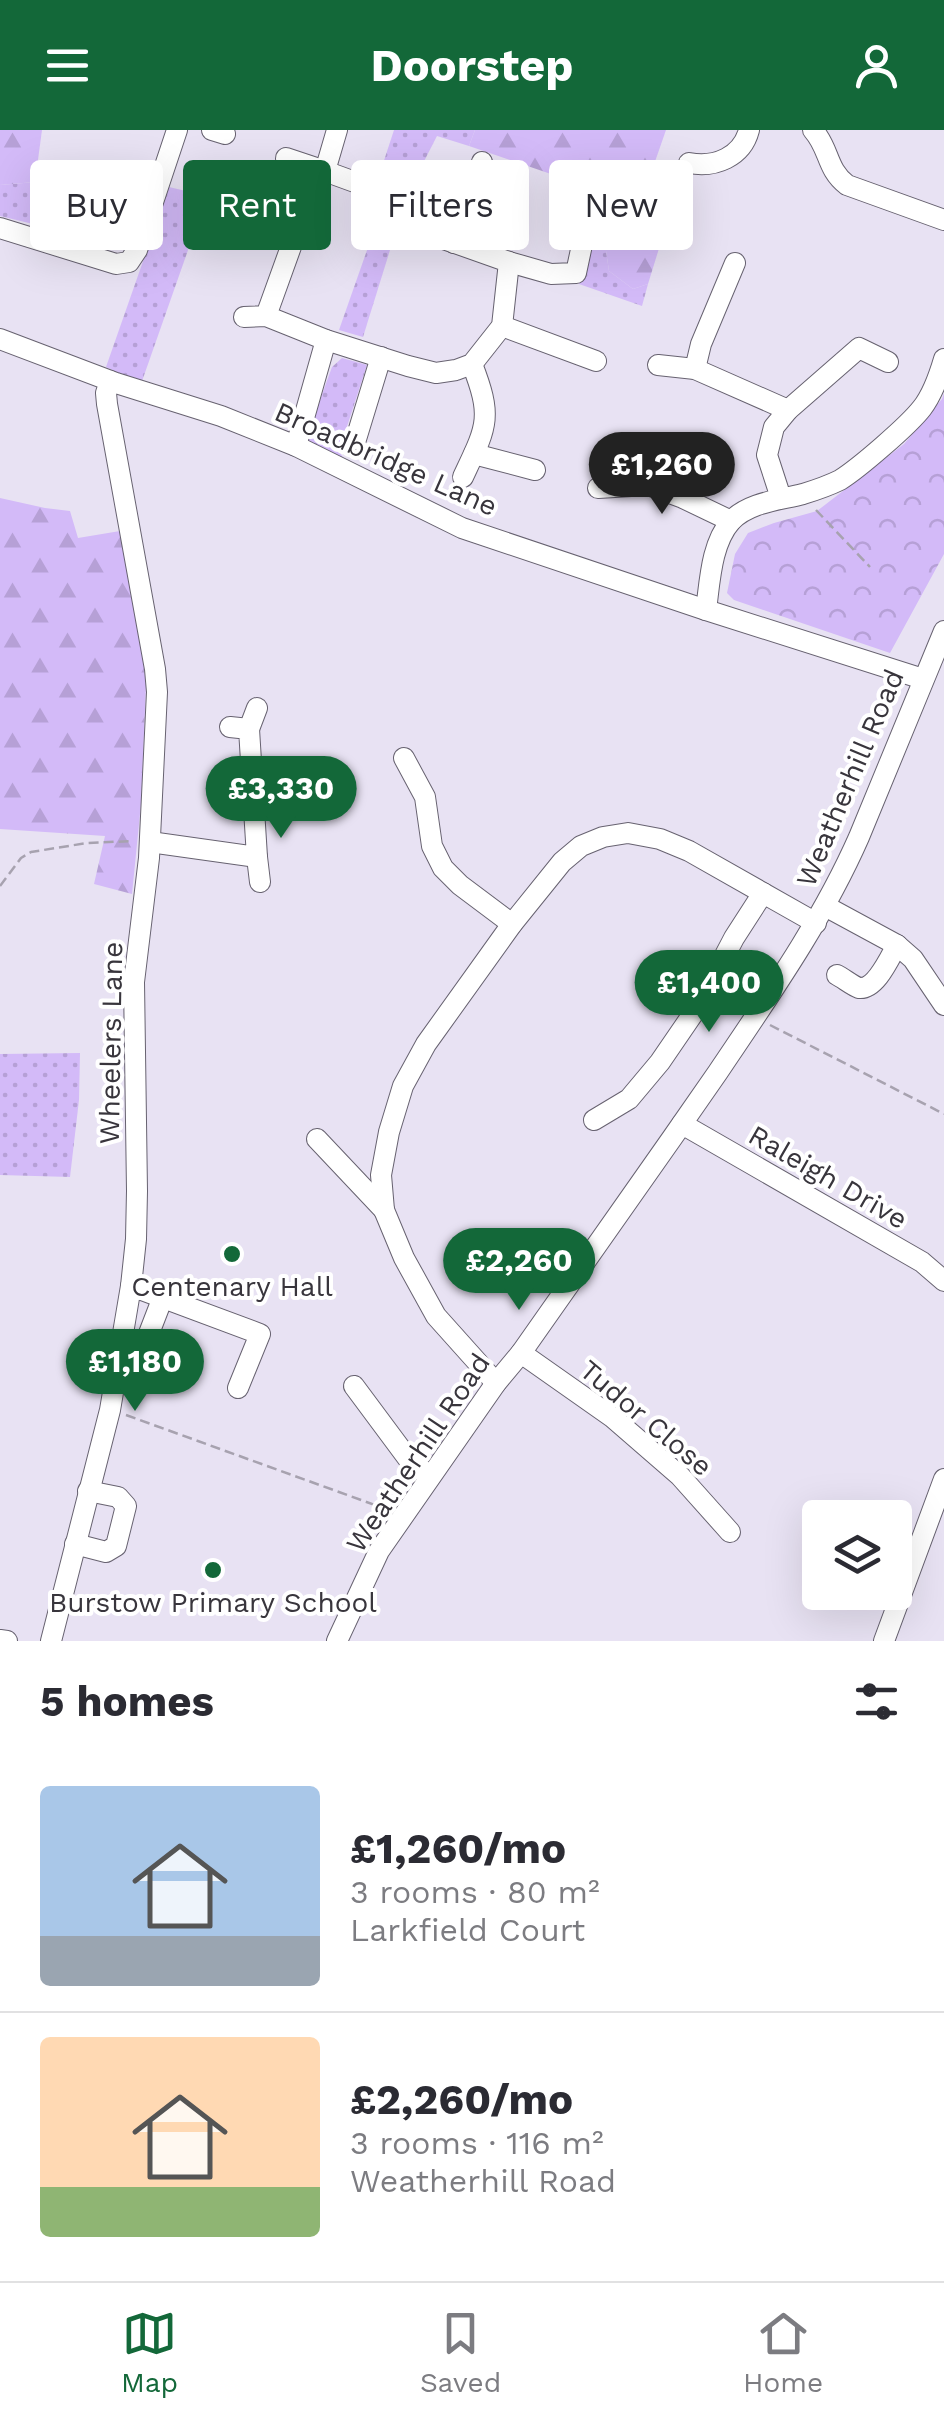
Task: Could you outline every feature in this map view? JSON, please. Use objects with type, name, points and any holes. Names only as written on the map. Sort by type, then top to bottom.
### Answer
[{"type":"street","points":[[0,228],[116,264],[129,262],[137,250],[177,130]]},
{"type":"street","points":[[326,160],[337,130]]},
{"type":"street","points":[[693,164],[705,165],[727,159],[746,140],[749,130]]},
{"type":"street","points":[[813,130],[827,149],[835,176],[846,185],[944,220]]},
{"type":"street","points":[[286,158],[292,160]]},
{"type":"street","points":[[286,250],[255,317],[436,373],[472,364],[502,326],[508,262]]},
{"type":"street","points":[[474,250],[551,274],[576,273],[583,250]]},
{"type":"street","points":[[696,368],[701,344],[735,263]]},
{"type":"street","points":[[502,326],[560,357],[596,362]]},
{"type":"street","name":"Broadbridge Lane","points":[[0,339],[296,446],[462,528],[923,679]]},
{"type":"street","points":[[296,446],[326,340]]},
{"type":"street","points":[[791,496],[771,473],[767,455],[774,427],[859,348],[888,362]]},
{"type":"street","points":[[356,438],[380,357]]},
{"type":"street","points":[[706,610],[717,545],[731,521],[745,511],[842,478],[923,408],[944,358]]},
{"type":"street","points":[[463,477],[486,420],[485,397],[472,364]]},
{"type":"street","points":[[658,365],[696,368],[788,410]]},
{"type":"street","name":"Wheelers Lane","points":[[50,1641],[110,1410],[136,1239],[134,982],[150,842],[156,680],[108,413],[110,381]]},
{"type":"street","points":[[474,454],[534,470]]},
{"type":"street","points":[[598,488],[648,485],[731,521]]},
{"type":"street","name":"Weatherhill Road","points":[[336,1641],[379,1551],[402,1515],[682,1124],[820,914],[859,837],[944,631]]},
{"type":"street","points":[[257,708],[239,728],[260,882]]},
{"type":"street","points":[[404,758],[425,797],[432,846],[443,868],[512,924]]},
{"type":"street","points":[[496,1383],[436,1316],[404,1258],[384,1210],[380,1174],[403,1086],[426,1044],[562,862],[581,846],[602,837],[628,833],[660,838],[763,892],[871,929],[913,958],[944,1004]]},
{"type":"street","points":[[150,842],[257,858]]},
{"type":"street","points":[[594,1120],[629,1099],[660,1062],[699,1005],[763,892]]},
{"type":"street","points":[[837,975],[859,988],[869,986],[897,945]]},
{"type":"street","name":"Raleigh Drive","points":[[682,1124],[922,1262],[944,1281]]},
{"type":"street","points":[[317,1139],[384,1210]]},
{"type":"street","points":[[131,1286],[260,1334],[238,1388]]},
{"type":"street","points":[[141,1354],[163,1297]]},
{"type":"street","name":"Tudor Close","points":[[521,1353],[612,1417],[680,1476],[730,1532]]},
{"type":"street","points":[[354,1386],[409,1460],[430,1476]]},
{"type":"street","points":[[75,1544],[106,1552],[116,1546],[120,1533],[126,1506],[118,1497],[88,1490]]},
{"type":"street","points":[[884,1641],[942,1492]]},
{"type":"path","points":[[791,496],[870,567]]},
{"type":"path","points":[[0,886],[17,862],[30,852],[110,841],[150,842]]},
{"type":"path","points":[[756,1016],[944,1114]]},
{"type":"path","points":[[110,1410],[402,1515]]},
{"type":"green space","points":[[0,130],[42,130],[38,160],[30,160],[30,182],[0,185]]},
{"type":"green space","points":[[394,130],[475,130],[469,146],[437,136],[425,160],[384,160]]},
{"type":"green space","points":[[475,130],[666,130],[656,160],[549,160],[549,173],[529,167],[529,160],[510,160],[469,146]]},
{"type":"green space","points":[[30,182],[30,223],[0,216],[0,185]]},
{"type":"green space","points":[[169,187],[183,190],[183,250],[188,250],[141,384],[106,367],[147,250],[163,250],[163,204]]},
{"type":"green space","points":[[367,250],[390,250],[363,337],[339,330]]},
{"type":"green space","points":[[587,250],[606,250],[609,271],[633,289],[648,284],[642,306],[579,284]]},
{"type":"green space","points":[[606,250],[659,250],[648,284],[633,289],[609,271]]},
{"type":"green space","points":[[342,358],[367,365],[339,451],[353,474],[304,444],[332,367]]},
{"type":"green space","points":[[944,393],[944,554],[890,653],[734,600],[727,593],[735,554],[748,533],[817,511],[904,444]]},
{"type":"green space","points":[[0,498],[70,511],[78,538],[120,531],[146,686],[132,894],[94,884],[105,836],[0,829]]},
{"type":"green space","points":[[80,1053],[70,1177],[0,1175],[0,1054]]},
{"type":"place","name":"Centenary Hall","points":[[232,1254]]},
{"type":"place","name":"Burstow Primary School","points":[[213,1570]]}]
